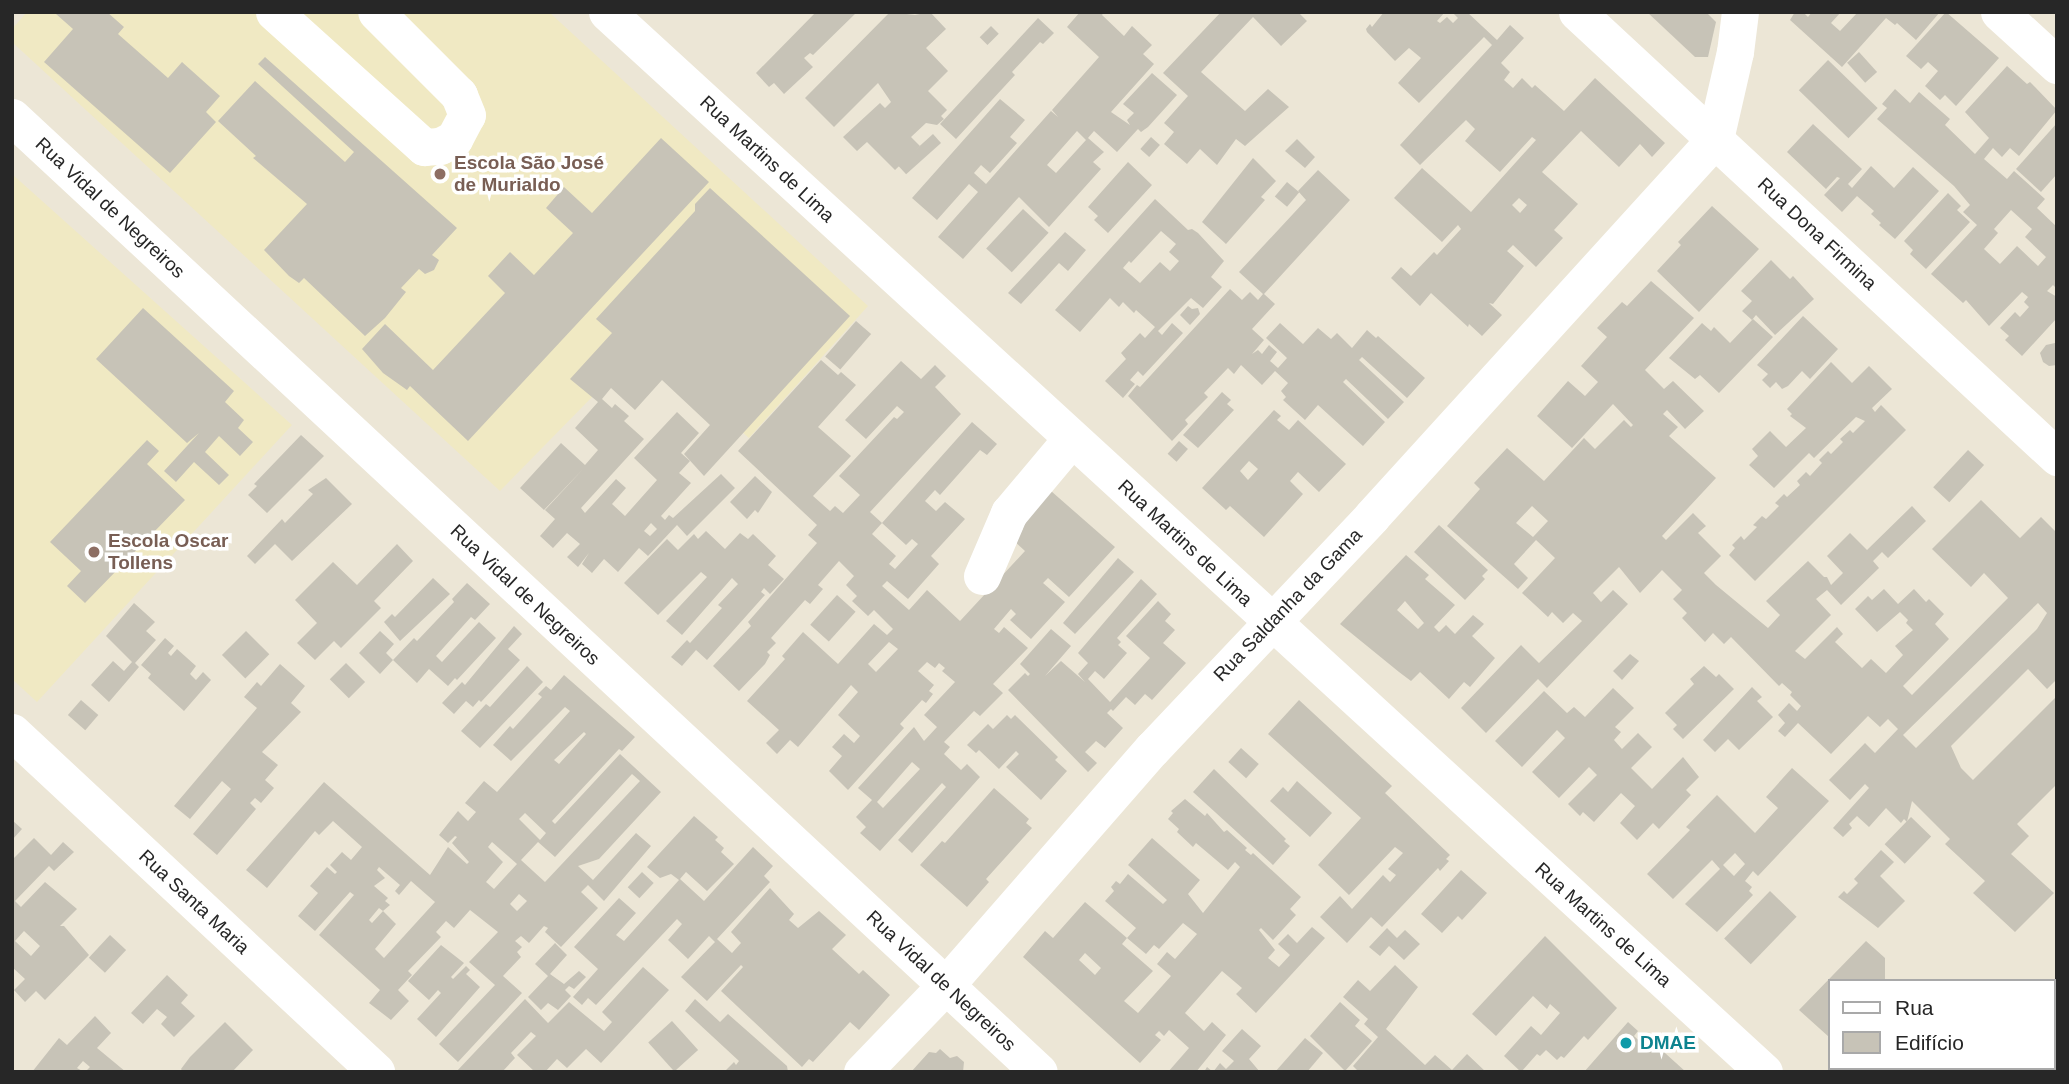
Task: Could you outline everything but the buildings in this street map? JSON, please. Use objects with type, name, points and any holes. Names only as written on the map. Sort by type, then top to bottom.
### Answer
[{"type":"street","points":[[274,12],[425,147],[440,146],[454,139],[467,115],[459,95],[376,12]]},
{"type":"street","name":"Rua Martins de Lima","points":[[607,12],[1764,1072]]},
{"type":"street","name":"Rua Dona Firmina","points":[[1577,12],[2057,457]]},
{"type":"street","points":[[1715,139],[1735,52],[1740,12]]},
{"type":"street","points":[[1998,12],[2057,65]]},
{"type":"street","name":"Rua Vidal de Negreiros","points":[[12,117],[1039,1072]]},
{"type":"street","name":"Rua Saldanha da Gama","points":[[862,1072],[945,986],[1152,749],[1372,516],[1715,139]]},
{"type":"street","points":[[982,576],[1009,513],[1071,439]]},
{"type":"street","name":"Rua Santa Maria","points":[[12,732],[372,1070]]},
{"type":"shaded area","name":"Escola São José de Murialdo","points":[[27,12],[549,12],[868,306],[749,438],[643,345],[500,491],[12,42],[12,29]]},
{"type":"shaded area","name":"Escola Oscar Tollens","points":[[12,174],[292,425],[37,702],[12,679]]},
{"type":"place","name":"Escola São José de Murialdo","points":[[440,174]]},
{"type":"place","name":"Escola Oscar Tollens","points":[[94,552]]},
{"type":"place","name":"DMAE","points":[[1626,1043]]}]
